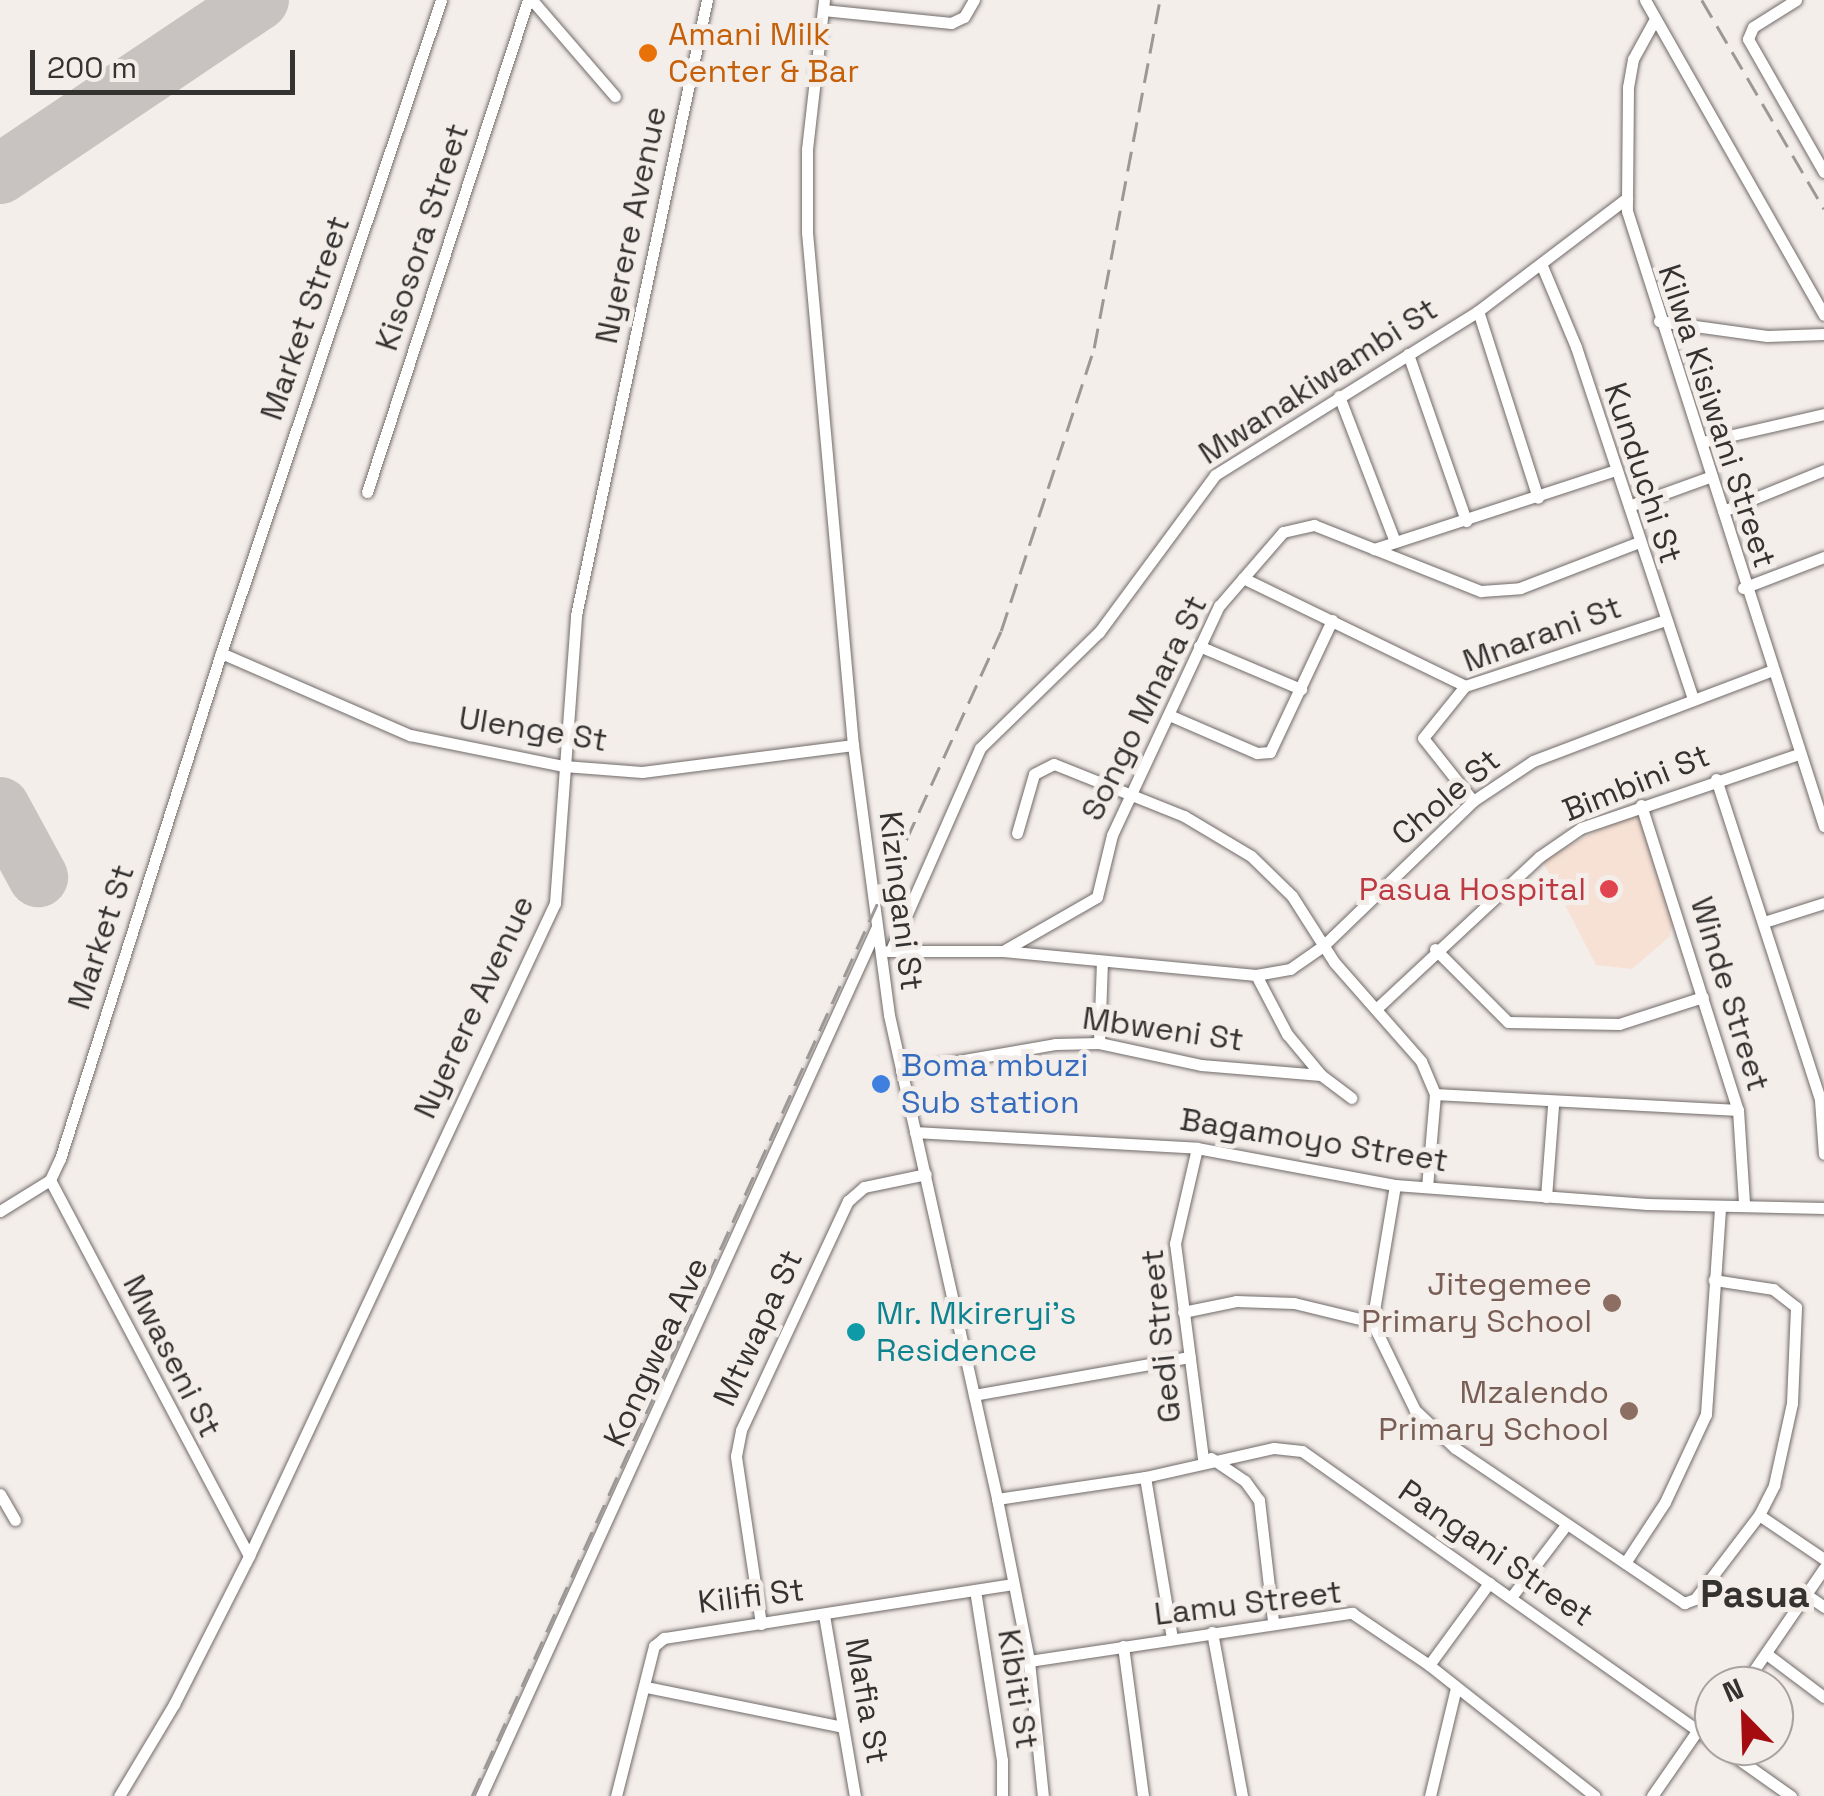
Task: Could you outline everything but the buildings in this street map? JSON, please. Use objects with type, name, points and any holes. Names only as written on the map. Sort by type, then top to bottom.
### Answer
[{"type":"street","name":"Market Street","points":[[221,653],[441,0]]},
{"type":"street","points":[[530,0],[615,96]]},
{"type":"street","name":"Kisosora Street","points":[[367,492],[530,0]]},
{"type":"street","name":"Nyerere Avenue","points":[[119,1796],[174,1704],[249,1556],[556,903],[576,615],[707,0]]},
{"type":"street","points":[[823,5],[951,23],[964,17],[974,0]]},
{"type":"street","points":[[1644,0],[1824,315]]},
{"type":"street","points":[[1796,0],[1753,27],[1748,38],[1824,172]]},
{"type":"street","name":"Kizingani St","points":[[823,5],[807,149],[806,232],[853,745],[876,930],[885,952],[901,1070],[998,1498],[1011,1584],[1029,1661],[1043,1796]]},
{"type":"street","name":"Kilwa Kisiwani Street","points":[[1656,19],[1633,60],[1628,87],[1627,198],[1659,322],[1724,510],[1743,588],[1798,754],[1819,794],[1824,826]]},
{"type":"street","name":"Mwanakiwambi St","points":[[885,952],[980,748],[1099,632],[1215,475],[1478,312],[1627,198]]},
{"type":"street","name":"Kunduchi St","points":[[1542,266],[1576,347],[1663,621],[1692,696]]},
{"type":"street","points":[[1478,312],[1538,498]]},
{"type":"street","points":[[1659,322],[1767,336],[1824,334]]},
{"type":"street","points":[[1408,354],[1466,521]]},
{"type":"street","points":[[1340,396],[1395,542]]},
{"type":"street","points":[[1702,442],[1824,414]]},
{"type":"street","points":[[1374,549],[1614,470]]},
{"type":"street","points":[[1724,510],[1824,470]]},
{"type":"street","points":[[1629,506],[1712,476]]},
{"type":"street","name":"Songo Mnara St","points":[[1003,951],[1098,897],[1112,836],[1199,646],[1219,606],[1272,540],[1304,525],[1462,586],[1496,592],[1639,542]]},
{"type":"street","points":[[1743,588],[1824,558]]},
{"type":"street","points":[[1243,578],[1465,686]]},
{"type":"street","points":[[1169,715],[1257,754],[1270,752],[1332,620]]},
{"type":"street","name":"Mnarani St","points":[[1473,801],[1423,738],[1465,686],[1663,621]]},
{"type":"street","points":[[1199,646],[1301,688]]},
{"type":"street","name":"Ulenge St","points":[[221,653],[410,736],[564,766],[642,772],[853,745]]},
{"type":"street","name":"Market St","points":[[50,1180],[221,653]]},
{"type":"street","name":"Chole St","points":[[885,952],[1003,951],[1256,975],[1290,968],[1323,946],[1473,801],[1565,745],[1770,670]]},
{"type":"street","name":"Bimbini St","points":[[1376,1009],[1435,949],[1539,857],[1581,828],[1641,804],[1798,754]]},
{"type":"street","points":[[1016,833],[1034,774],[1046,766],[1064,765],[1132,792],[1251,856],[1292,896],[1323,946],[1421,1061],[1435,1094],[1427,1187]]},
{"type":"street","points":[[1716,779],[1820,1100],[1824,1154]]},
{"type":"street","name":"Winde Street","points":[[1641,804],[1738,1110],[1744,1204]]},
{"type":"street","points":[[1764,922],[1824,903]]},
{"type":"street","name":"Kongwea Ave","points":[[482,1796],[876,930]]},
{"type":"street","points":[[1435,949],[1508,1022],[1619,1024],[1702,997]]},
{"type":"street","points":[[1099,1044],[1102,963]]},
{"type":"street","points":[[1256,975],[1286,1034],[1321,1076],[1351,1098]]},
{"type":"street","name":"Mbweni St","points":[[901,1070],[1055,1044],[1099,1044],[1201,1065],[1321,1076]]},
{"type":"street","points":[[1435,1094],[1553,1105],[1738,1110]]},
{"type":"street","points":[[1546,1196],[1553,1105]]},
{"type":"street","name":"Bagamoyo Street","points":[[916,1132],[1197,1148],[1394,1185],[1720,1206],[1824,1208]]},
{"type":"street","name":"Gedi Street","points":[[1197,1148],[1175,1244],[1207,1459]]},
{"type":"street","name":"Mtwapa St","points":[[761,1624],[736,1456],[740,1430],[848,1202],[864,1188],[926,1174]]},
{"type":"street","points":[[0,1210],[50,1180]]},
{"type":"street","name":"Mwaseni St","points":[[50,1180],[249,1556]]},
{"type":"street","points":[[1394,1185],[1372,1322],[1409,1400],[1430,1428],[1678,1602],[1690,1602],[1759,1515],[1774,1485],[1792,1403],[1796,1307],[1773,1289],[1714,1280]]},
{"type":"street","points":[[1625,1563],[1665,1502],[1706,1414],[1720,1206]]},
{"type":"street","points":[[1183,1312],[1236,1301],[1294,1304],[1372,1322]]},
{"type":"street","points":[[974,1396],[1190,1357]]},
{"type":"street","name":"Pangani Street","points":[[998,1498],[1145,1477],[1207,1459],[1274,1448],[1302,1451],[1694,1728]]},
{"type":"street","points":[[1207,1459],[1245,1481],[1259,1500],[1273,1621]]},
{"type":"street","points":[[1145,1477],[1172,1638]]},
{"type":"street","points":[[0,1494],[14,1520]]},
{"type":"street","points":[[1759,1515],[1824,1559]]},
{"type":"street","points":[[1512,1596],[1566,1524]]},
{"type":"street","points":[[1760,1666],[1824,1568]]},
{"type":"street","points":[[1429,1665],[1488,1583]]},
{"type":"street","name":"Kilifi St","points":[[616,1796],[654,1646],[664,1638],[1011,1584]]},
{"type":"street","name":"Kibiti St","points":[[975,1590],[1002,1760],[1002,1796]]},
{"type":"street","points":[[1807,1595],[1824,1607]]},
{"type":"street","name":"Lamu Street","points":[[1029,1661],[1273,1621],[1352,1614],[1429,1665],[1591,1795]]},
{"type":"street","name":"Mafia St","points":[[824,1615],[855,1796]]},
{"type":"street","points":[[1212,1632],[1242,1796]]},
{"type":"street","points":[[1123,1646],[1144,1796]]},
{"type":"street","points":[[1768,1656],[1824,1698]]},
{"type":"street","points":[[646,1687],[842,1727]]},
{"type":"street","points":[[1430,1796],[1456,1688]]},
{"type":"street","points":[[1652,1796],[1694,1740]]},
{"type":"street","name":"Pangani Street","points":[[1748,1766],[1790,1796]]},
{"type":"shaded area","name":"Pasua Hospital","points":[[1639,809],[1674,918],[1669,937],[1632,969],[1596,965],[1542,860]]},
{"type":"runway","points":[[0,174],[259,0]]},
{"type":"runway","points":[[0,807],[38,877]]},
{"type":"railway","points":[[472,1796],[1001,631],[1094,348],[1160,0]]},
{"type":"railway","points":[[1702,0],[1824,209]]},
{"type":"place","name":"Amani Milk Center & Bar","points":[[648,53]]},
{"type":"place","name":"Pasua Hospital","points":[[1609,889]]},
{"type":"place","name":"Boma mbuzi Sub station","points":[[881,1084]]},
{"type":"place","name":"Jitegemee Primary School","points":[[1612,1303]]},
{"type":"place","name":"Mr. Mkireryi's Residence","points":[[856,1332]]},
{"type":"place","name":"Mzalendo Primary School","points":[[1629,1411]]},
{"type":"district","name":"Pasua","points":[[1755,1595]]}]
